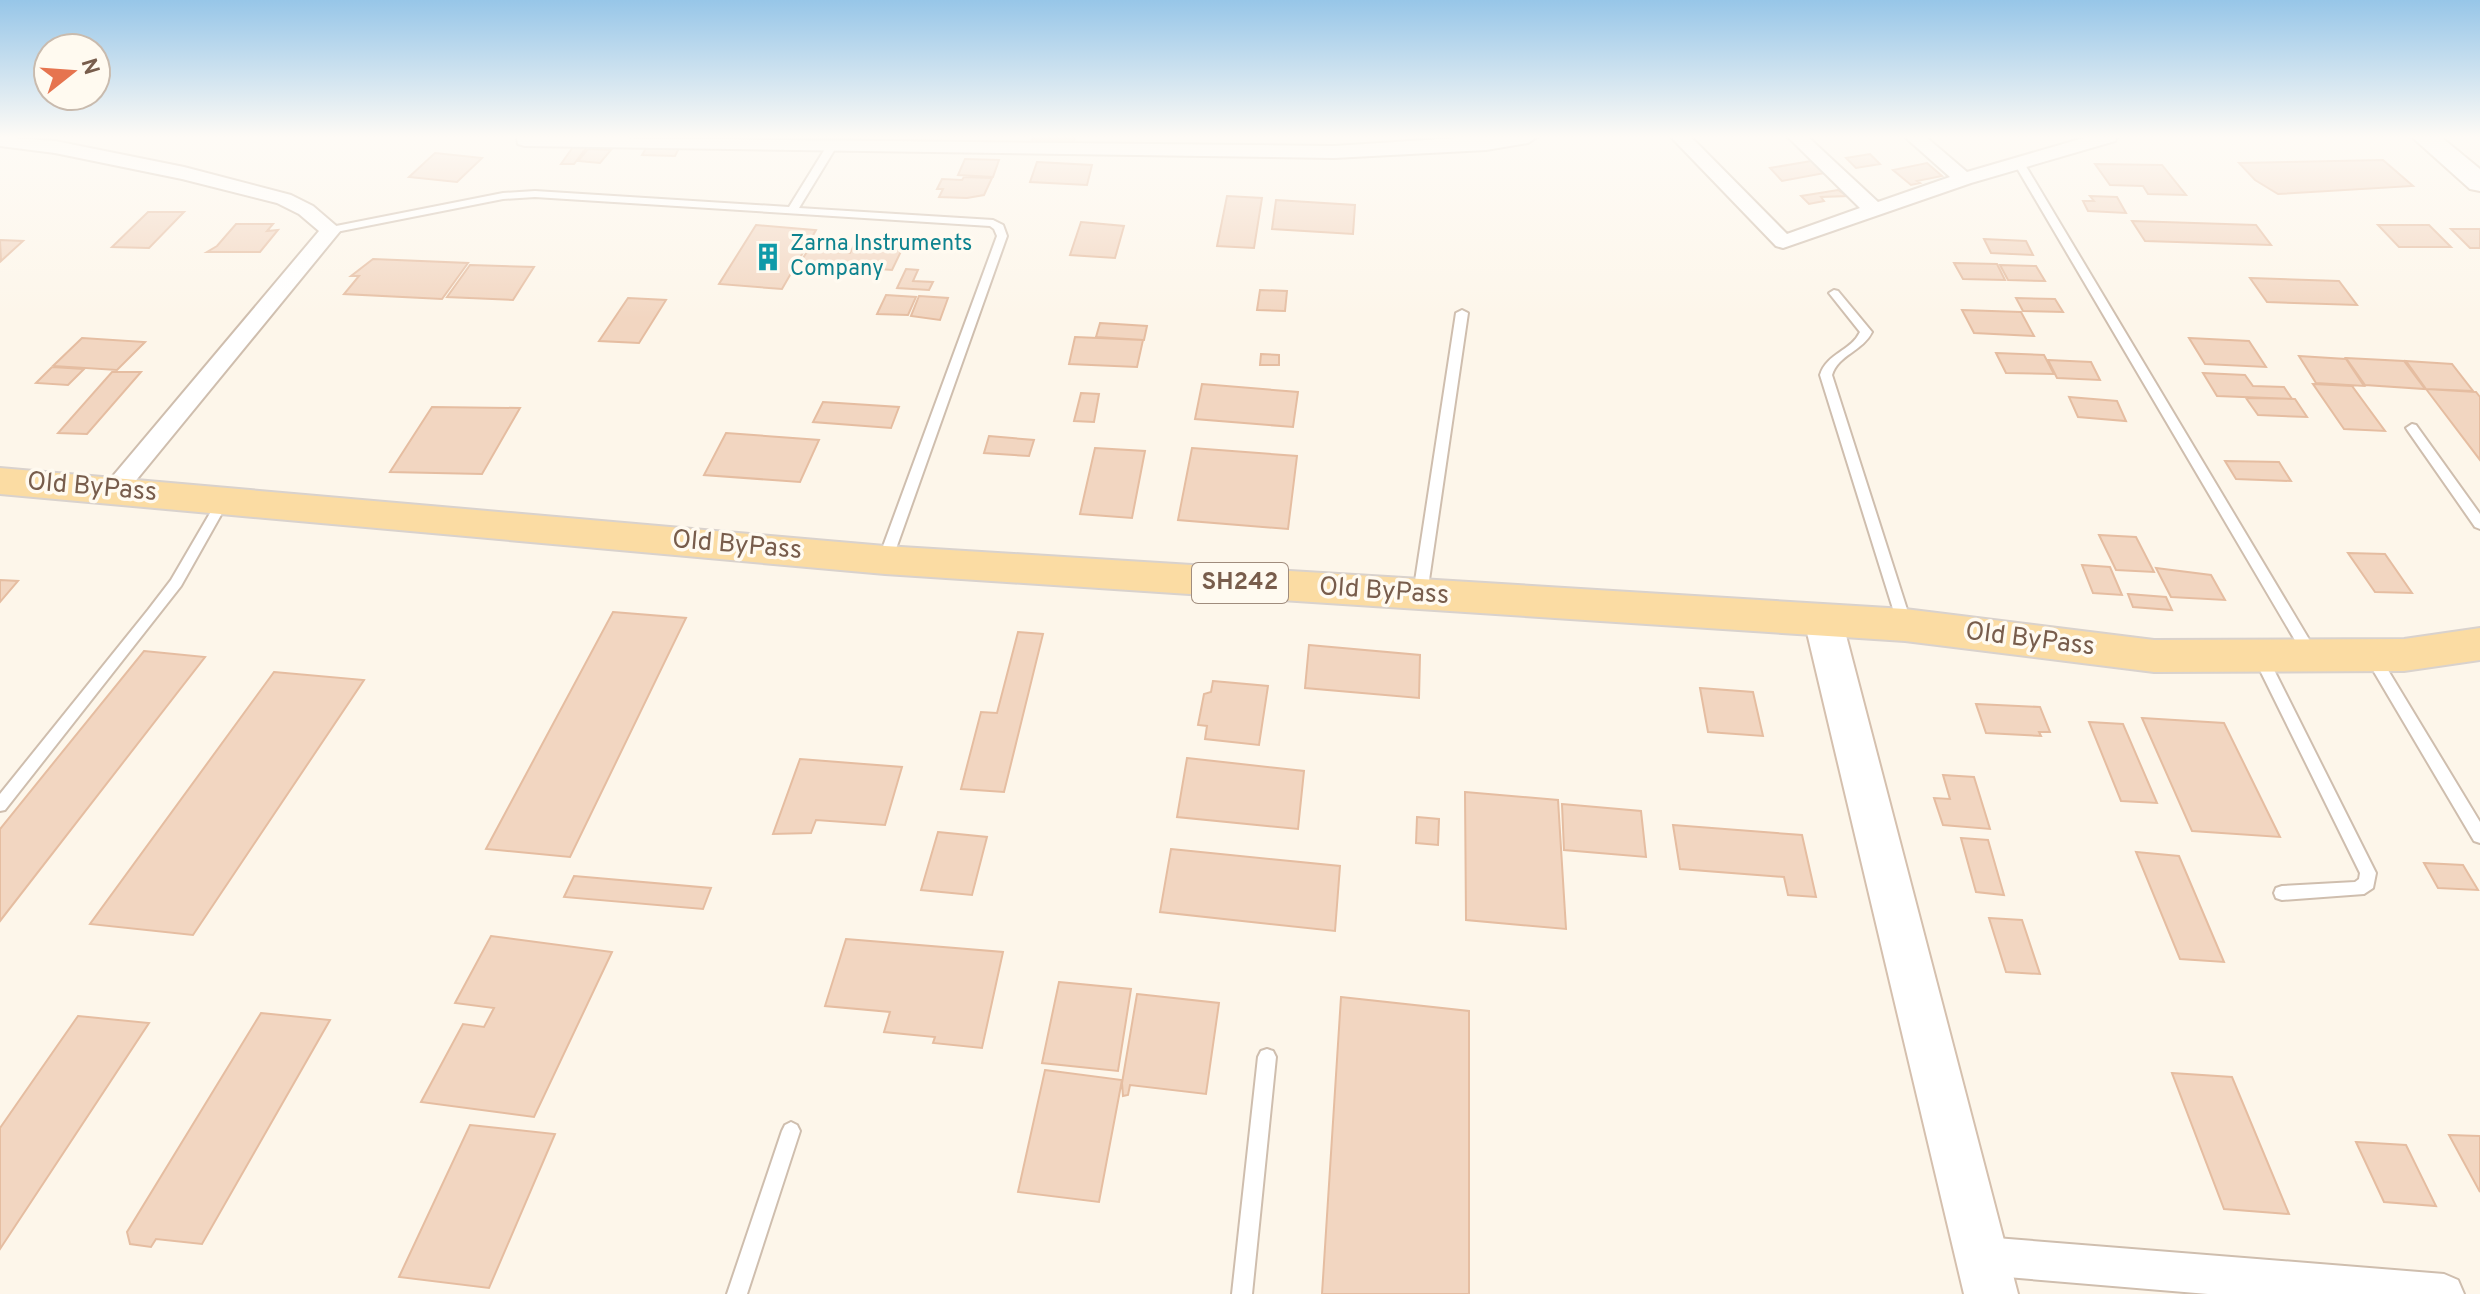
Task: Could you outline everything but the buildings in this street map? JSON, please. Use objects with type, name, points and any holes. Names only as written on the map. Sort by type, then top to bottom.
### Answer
[{"type":"main road","name":"Old ByPass","points":[[0,481],[885,560],[1905,625],[2154,656],[2404,655],[2480,644]]},
{"type":"street","points":[[115,489],[331,230],[306,210],[278,197]]},
{"type":"street","points":[[1739,197],[1783,242],[1913,197]]},
{"type":"street","points":[[1861,197],[1875,211]]},
{"type":"street","points":[[1823,620],[1987,1275],[2444,1294]]},
{"type":"lane","points":[[331,230],[496,197]]},
{"type":"lane","points":[[589,197],[993,223],[1001,231],[885,560]]},
{"type":"lane","points":[[792,210],[800,197]]},
{"type":"lane","points":[[2039,197],[2311,655]]},
{"type":"lane","points":[[1834,293],[1866,332],[1862,340],[1832,362],[1826,375],[1905,625]]},
{"type":"lane","points":[[1420,594],[1462,313]]},
{"type":"lane","points":[[2412,428],[2480,524]]},
{"type":"lane","points":[[0,805],[176,583],[224,499]]},
{"type":"lane","points":[[2371,655],[2480,836]]},
{"type":"lane","points":[[2260,656],[2368,873],[2367,883],[2358,889],[2282,893]]},
{"type":"lane","points":[[1242,1294],[1267,1057]]},
{"type":"lane","points":[[737,1294],[791,1131]]},
{"type":"place","name":"Zarna Instruments Company","points":[[768,257]]}]
